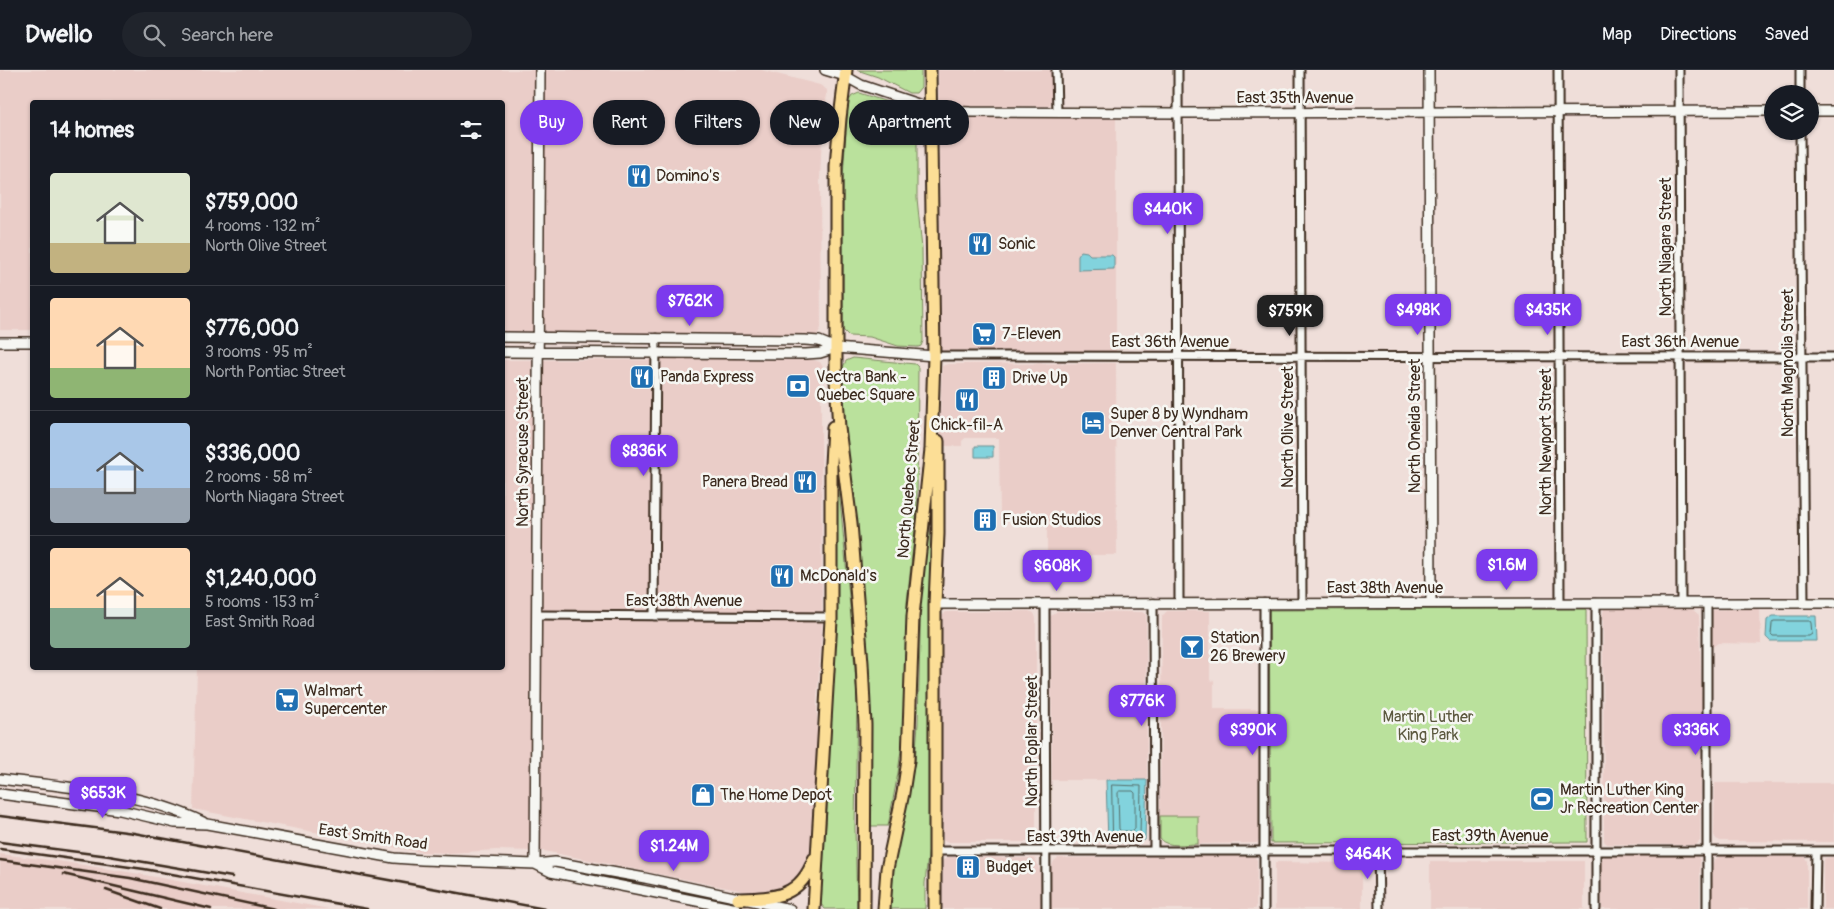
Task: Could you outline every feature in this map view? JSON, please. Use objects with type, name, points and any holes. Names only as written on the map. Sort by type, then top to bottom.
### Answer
[{"type":"main road","name":"North Quebec Street","points":[[930,70],[930,100]]},
{"type":"main road","points":[[814,909],[831,617],[832,464],[836,380],[836,167],[845,73]]},
{"type":"main road","name":"North Quebec Street","points":[[884,909],[890,853],[904,794],[908,760],[913,616],[928,488],[933,416],[934,356],[931,145]]},
{"type":"main road","points":[[836,380],[839,428],[851,523],[861,646],[865,725],[864,909]]},
{"type":"main road","points":[[933,416],[938,433],[935,909]]},
{"type":"main road","points":[[738,904],[774,897],[788,892],[805,877],[817,851]]},
{"type":"street","name":"North Syracuse Street","points":[[535,864],[540,70]]},
{"type":"street","name":"East 35th Avenue","points":[[825,70],[845,73],[860,85],[906,100]]},
{"type":"street","points":[[1056,70],[1057,112]]},
{"type":"street","points":[[1178,70],[1179,603]]},
{"type":"street","name":"North Olive Street","points":[[1300,70],[1302,603]]},
{"type":"street","name":"North Oneida Street","points":[[1428,70],[1431,603]]},
{"type":"street","name":"North Newport Street","points":[[1558,70],[1560,603]]},
{"type":"street","name":"North Niagara Street","points":[[1679,70],[1681,604]]},
{"type":"street","points":[[1800,70],[1800,85]]},
{"type":"street","name":"East 35th Avenue","points":[[969,112],[1764,111]]},
{"type":"street","points":[[1819,111],[1834,111]]},
{"type":"street","name":"North Magnolia Street","points":[[1800,140],[1804,599]]},
{"type":"street","name":"East 36th Avenue","points":[[505,337],[805,340],[817,341],[836,348],[934,356],[1834,357]]},
{"type":"street","points":[[654,616],[656,338]]},
{"type":"street","points":[[0,342],[30,342]]},
{"type":"street","name":"East 36th Avenue","points":[[505,352],[806,354],[820,353],[836,348]]},
{"type":"street","name":"East 38th Avenue","points":[[936,604],[1708,604],[1804,599],[1834,603]]},
{"type":"street","points":[[1153,603],[1154,850]]},
{"type":"street","points":[[1264,603],[1264,909]]},
{"type":"street","points":[[1596,603],[1596,909]]},
{"type":"street","name":"North Poplar Street","points":[[1045,604],[1046,909]]},
{"type":"street","points":[[1707,909],[1708,604]]},
{"type":"street","name":"East 38th Avenue","points":[[537,615],[831,617]]},
{"type":"street","name":"East Smith Road","points":[[0,779],[125,796],[181,812],[208,824]]},
{"type":"street","name":"East Smith Road","points":[[0,794],[120,810],[174,823],[208,824],[399,858],[535,864],[554,862],[604,870],[738,904],[790,909]]},
{"type":"street","points":[[1378,850],[1379,909]]},
{"type":"street","name":"East 39th Avenue","points":[[935,851],[1834,850]]},
{"type":"street","points":[[1815,909],[1816,851]]},
{"type":"shaded area","points":[[0,70],[761,70],[820,85],[827,90],[826,100],[770,100],[770,145],[822,145],[821,328],[817,335],[505,331],[505,100],[30,100],[30,330],[0,330]]},
{"type":"shaded area","points":[[938,70],[1051,70],[1050,105],[969,106],[969,100],[939,100]]},
{"type":"shaded area","points":[[969,118],[1116,118],[1116,351],[940,350],[939,145],[969,145]]},
{"type":"shaded area","points":[[670,358],[810,359],[820,362],[824,369],[821,399],[822,627],[817,701],[817,760],[811,854],[809,863],[795,884],[766,893],[743,891],[544,851],[419,852],[193,809],[197,670],[505,670],[505,360],[647,360]]},
{"type":"shaded area","points":[[1116,363],[1117,555],[1047,555],[1047,518],[1000,519],[999,438],[965,438],[962,441],[962,446],[939,446],[942,366],[948,364]]},
{"type":"shaded area","points":[[1760,608],[1761,644],[1718,643],[1711,648],[1711,615],[1713,610]]},
{"type":"shaded area","points":[[1604,609],[1692,609],[1699,615],[1702,713],[1700,841],[1696,845],[1607,844],[1604,841]]},
{"type":"shaded area","points":[[1029,611],[1034,613],[1036,618],[1035,841],[946,842],[942,840],[940,833],[940,618],[946,612]]},
{"type":"shaded area","points":[[1057,611],[1142,612],[1146,615],[1147,780],[1052,780],[1051,616]]},
{"type":"shaded area","points":[[1167,611],[1210,611],[1210,680],[1214,681],[1214,709],[1260,709],[1260,837],[1257,843],[1198,844],[1198,816],[1160,816],[1162,616]]},
{"type":"shaded area","points":[[1715,783],[1834,783],[1834,842],[1720,841],[1714,835]]},
{"type":"shaded area","points":[[0,854],[134,873],[329,909],[0,909]]},
{"type":"shaded area","points":[[1253,855],[1257,860],[1256,909],[1051,909],[1051,868],[1054,861],[1058,858]]},
{"type":"shaded area","points":[[1696,855],[1700,860],[1700,909],[1602,909],[1601,861],[1604,856]]},
{"type":"shaded area","points":[[1720,856],[1805,857],[1807,861],[1807,909],[1711,909],[1713,863]]},
{"type":"shaded area","points":[[948,857],[1034,858],[1042,876],[1042,909],[941,909],[942,861]]},
{"type":"shaded area","points":[[1834,857],[1834,909],[1823,909],[1823,863],[1825,858]]},
{"type":"shaded area","points":[[1430,861],[1584,861],[1584,909],[1430,909]]},
{"type":"shaded area","points":[[1275,862],[1362,863],[1362,909],[1275,909]]},
{"type":"green space","points":[[857,70],[921,70],[921,87],[916,93],[909,93],[878,77]]},
{"type":"green space","points":[[859,93],[881,100],[849,100],[852,96]]},
{"type":"green space","points":[[849,100],[849,145],[917,145],[917,198],[922,249],[923,341],[921,346],[918,347],[898,346],[870,337],[849,336],[843,330],[843,177]]},
{"type":"green space","points":[[853,358],[915,364],[918,367],[917,510],[907,602],[903,734],[888,826],[870,826],[871,726],[869,673],[859,545],[843,392],[843,367],[846,361]]},
{"type":"green space","points":[[834,479],[838,479],[857,697],[855,828],[857,909],[825,909],[820,903],[828,796]]},
{"type":"green space","points":[[930,522],[930,781],[929,847],[925,883],[925,909],[890,909],[895,858],[915,762],[918,724],[921,594]]},
{"type":"green space","name":"Martin Luther King Park","points":[[1586,609],[1587,842],[1271,843],[1269,610]]},
{"type":"green space","points":[[1160,816],[1198,816],[1198,844],[1178,845],[1163,842],[1160,839]]},
{"type":"water","points":[[1081,251],[1087,252],[1090,255],[1112,255],[1114,257],[1114,269],[1078,270],[1078,255]]},
{"type":"water","points":[[975,446],[993,446],[993,457],[975,457]]},
{"type":"water","points":[[1773,616],[1816,616],[1817,641],[1770,641],[1766,637],[1767,620]]},
{"type":"water","points":[[1106,780],[1147,780],[1145,840],[1137,842],[1108,842]]},
{"type":"railway","points":[[0,816],[134,833],[545,909]]},
{"type":"railway","points":[[0,842],[109,856],[232,877]]},
{"type":"railway","points":[[0,849],[144,869],[367,909]]},
{"type":"railway","points":[[0,860],[130,878],[274,909]]},
{"type":"railway","points":[[63,874],[211,909]]},
{"type":"railway","points":[[106,890],[160,909]]},
{"type":"place","name":"Domino's","points":[[639,176]]},
{"type":"place","name":"Sonic","points":[[980,244]]},
{"type":"place","name":"7-Eleven","points":[[984,334]]},
{"type":"place","name":"Panda Express","points":[[642,377]]},
{"type":"place","name":"Drive Up","points":[[994,378]]},
{"type":"place","name":"Vectra Bank - Quebec Square","points":[[798,386]]},
{"type":"place","name":"Chick-fil-A","points":[[967,400]]},
{"type":"place","name":"Super 8 by Wyndham Denver Central Park","points":[[1093,423]]},
{"type":"place","name":"Panera Bread","points":[[805,482]]},
{"type":"place","name":"Fusion Studios","points":[[985,520]]},
{"type":"place","name":"McDonald's","points":[[782,576]]},
{"type":"place","name":"Station 26 Brewery","points":[[1192,647]]},
{"type":"place","name":"Walmart Supercenter","points":[[287,700]]},
{"type":"place","name":"The Home Depot","points":[[703,795]]},
{"type":"place","name":"Martin Luther King Jr Recreation Center","points":[[1542,799]]},
{"type":"place","name":"Budget","points":[[968,867]]}]
